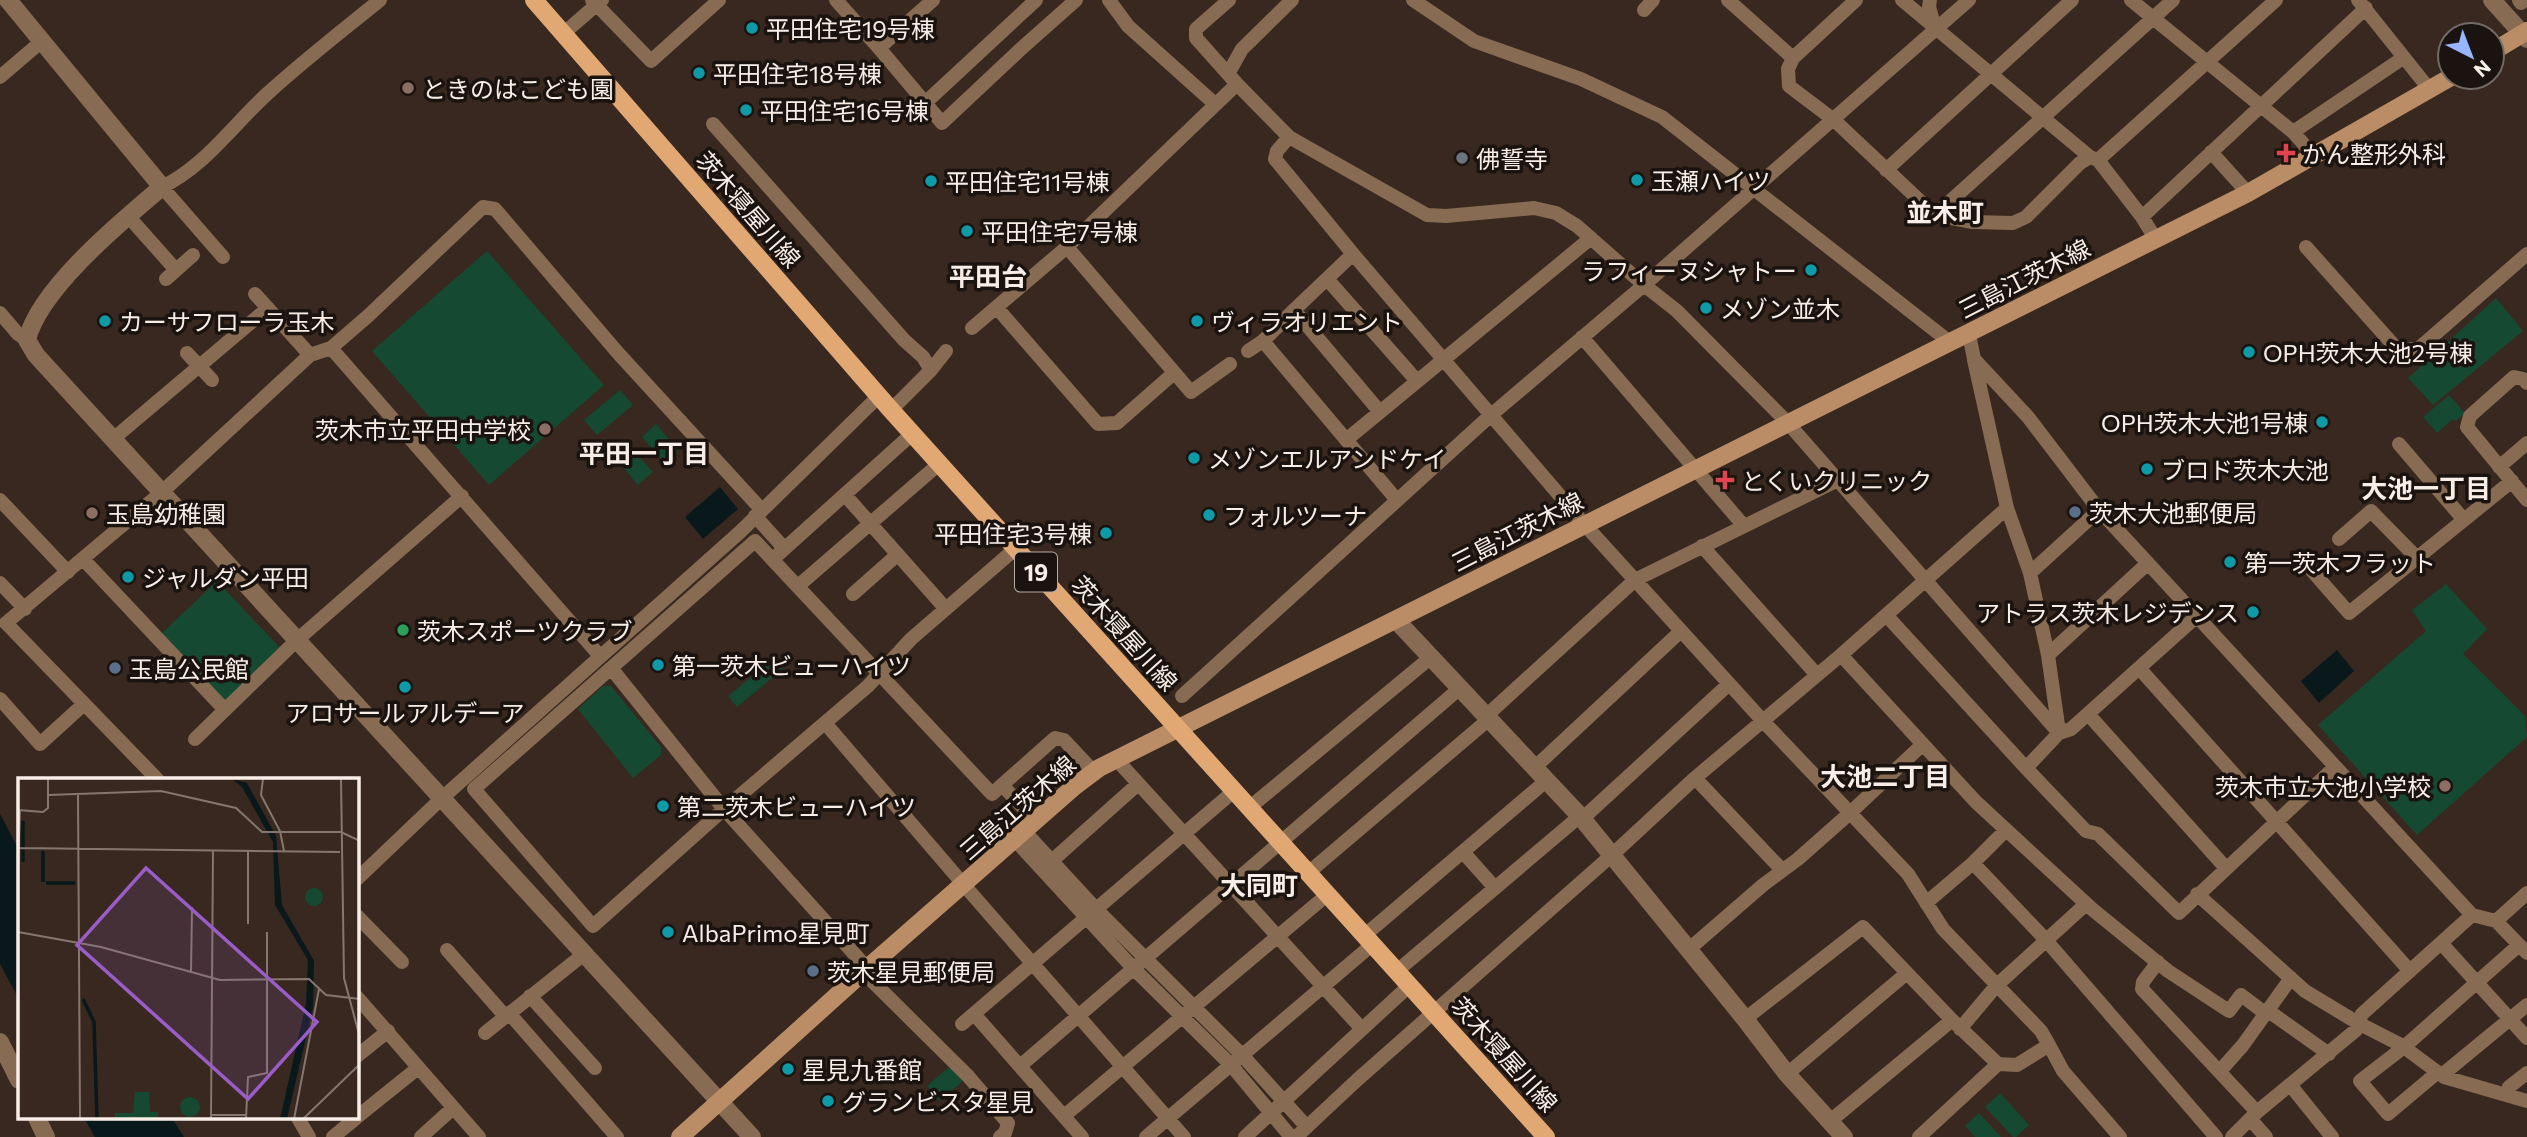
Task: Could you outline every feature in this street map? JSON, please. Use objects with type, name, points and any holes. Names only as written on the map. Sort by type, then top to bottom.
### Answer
[{"type":"main road","name":"茨木寝屋川線","points":[[534,0],[912,434],[1546,1137]]},
{"type":"main road","points":[[2506,45],[2526,35]]},
{"type":"main road","name":"三島江茨木線","points":[[680,1137],[865,970],[1094,772],[1787,422],[2248,194],[2436,86]]},
{"type":"street","points":[[8,0],[223,257]]},
{"type":"street","points":[[27,340],[30,326],[55,287],[128,216],[162,187],[181,178],[275,87],[380,0]]},
{"type":"street","points":[[564,33],[597,2],[651,61],[719,0]]},
{"type":"street","points":[[836,0],[942,123],[1076,0]]},
{"type":"street","points":[[879,48],[933,0]]},
{"type":"street","points":[[925,103],[1036,0]]},
{"type":"street","points":[[1108,0],[1128,26],[1214,104]]},
{"type":"street","points":[[972,328],[1067,247],[1214,104],[1232,79],[1242,49],[1292,0]]},
{"type":"street","points":[[1413,0],[1474,41],[1581,79],[1662,117],[1951,343]]},
{"type":"street","points":[[1727,0],[1793,58]]},
{"type":"street","points":[[1740,10],[1751,0]]},
{"type":"street","points":[[1856,0],[1793,58],[1788,69],[1788,86],[1834,120],[1935,215],[1973,222],[2013,223],[2026,217],[2080,163],[2094,158],[2276,0]]},
{"type":"street","points":[[1902,0],[1989,75],[2094,158],[2142,217],[2155,238]]},
{"type":"street","points":[[1930,0],[1929,7],[1935,29]]},
{"type":"street","points":[[1182,696],[1396,499],[1969,0]]},
{"type":"street","points":[[1886,170],[2072,0]]},
{"type":"street","points":[[2131,0],[2293,132],[2315,157]]},
{"type":"street","points":[[1935,215],[2174,0]]},
{"type":"street","points":[[2492,0],[2526,35]]},
{"type":"street","points":[[1221,2],[1195,35],[1232,79],[1289,137],[1427,215],[1446,216],[1534,208],[1556,213],[1577,226],[1685,319],[1787,422],[2059,733]]},
{"type":"street","points":[[2142,217],[2260,107],[2362,4],[2430,90]]},
{"type":"street","points":[[1004,29],[1023,47]]},
{"type":"street","points":[[0,77],[42,41]]},
{"type":"street","points":[[2293,132],[2403,58]]},
{"type":"street","points":[[713,124],[897,333],[923,357],[930,370]]},
{"type":"street","points":[[1289,137],[1275,159],[1353,254],[1585,525],[1763,721],[1908,874],[1943,929],[2041,1031],[2063,1071],[2120,1137]]},
{"type":"street","points":[[2211,152],[2248,194]]},
{"type":"street","points":[[156,778],[6,623],[162,492],[310,355],[331,348],[368,316],[483,207],[495,209],[758,512],[778,554],[798,586],[992,794],[1055,738],[1064,740],[1094,772]]},
{"type":"street","points":[[128,216],[171,274],[193,255]]},
{"type":"street","points":[[1346,440],[1591,239]]},
{"type":"street","points":[[1067,247],[1191,392],[1230,364]]},
{"type":"street","points":[[2306,247],[2397,349],[2418,349],[2527,254]]},
{"type":"street","points":[[1248,351],[1264,341],[1353,254]]},
{"type":"street","points":[[1328,280],[1418,381]]},
{"type":"street","points":[[255,294],[310,355]]},
{"type":"street","points":[[113,439],[268,308]]},
{"type":"street","points":[[997,308],[1098,424],[1117,423],[1174,373]]},
{"type":"street","points":[[1294,310],[1380,412]]},
{"type":"street","points":[[0,313],[440,799],[752,1137]]},
{"type":"street","points":[[1969,334],[2007,508],[2030,573],[2048,655],[2059,733]]},
{"type":"street","points":[[1582,337],[1744,526]]},
{"type":"street","points":[[1264,341],[1396,499]]},
{"type":"street","points":[[331,348],[600,656]]},
{"type":"street","points":[[359,877],[440,799],[740,532],[758,512],[885,403],[930,370],[946,351]]},
{"type":"street","points":[[187,353],[212,380]]},
{"type":"street","points":[[1973,359],[2028,417],[2099,510],[2472,915],[2496,921],[2523,949],[2477,982],[2404,1047],[2360,1081],[2388,1114],[2527,1005]]},
{"type":"street","points":[[2527,383],[2514,377],[2470,416],[2467,427],[2527,500]]},
{"type":"street","points":[[778,554],[912,434]]},
{"type":"street","points":[[2499,467],[2527,443]]},
{"type":"street","points":[[2399,444],[2464,520]]},
{"type":"street","points":[[798,586],[939,464]]},
{"type":"street","points":[[1308,873],[1487,719],[1635,580],[1838,480]]},
{"type":"street","points":[[2307,565],[2348,613],[2511,481]]},
{"type":"street","points":[[845,495],[946,609]]},
{"type":"street","points":[[194,739],[297,640],[462,496]]},
{"type":"street","points":[[2,508],[68,572]]},
{"type":"street","points":[[1298,1134],[1695,778],[1841,655],[2007,508]]},
{"type":"street","points":[[2030,573],[2099,510]]},
{"type":"street","points":[[2339,539],[2371,511],[2417,558]]},
{"type":"street","points":[[778,554],[755,541],[474,789],[593,926],[868,686],[911,639],[1015,549]]},
{"type":"street","points":[[1702,546],[1817,675]]},
{"type":"street","points":[[853,594],[897,555]]},
{"type":"street","points":[[83,559],[225,710]]},
{"type":"street","points":[[2048,655],[2148,563]]},
{"type":"street","points":[[0,583],[25,609]]},
{"type":"street","points":[[1886,615],[2086,831],[2098,834],[2179,913],[2225,867],[2335,767]]},
{"type":"street","points":[[2026,768],[2059,733],[2071,729],[2197,615]]},
{"type":"street","points":[[1396,620],[1581,818],[1787,1074],[1844,1137]]},
{"type":"street","points":[[1146,1137],[1323,986],[1463,852],[1681,631]]},
{"type":"street","points":[[1841,655],[1976,802],[2086,904],[2158,962],[2229,1011],[2241,995],[2329,1054]]},
{"type":"street","points":[[1249,808],[1430,658]]},
{"type":"street","points":[[611,668],[724,809],[865,970],[968,1076],[1008,1122],[1005,1133],[1000,1137]]},
{"type":"street","points":[[2140,668],[2410,971]]},
{"type":"street","points":[[1397,971],[1581,818],[1729,684]]},
{"type":"street","points":[[1020,1066],[1459,689]]},
{"type":"street","points":[[0,699],[40,744],[84,704]]},
{"type":"street","points":[[2088,713],[2225,867]]},
{"type":"street","points":[[825,723],[1184,1137]]},
{"type":"street","points":[[1688,950],[1850,813],[1923,744]]},
{"type":"street","points":[[1116,759],[1362,1029]]},
{"type":"street","points":[[1695,778],[1782,870]]},
{"type":"street","points":[[1047,865],[1138,784]]},
{"type":"street","points":[[1002,785],[1047,865],[1139,963],[1237,1060],[1285,1102],[1298,1134]]},
{"type":"street","points":[[962,1024],[1234,791]]},
{"type":"street","points":[[1926,903],[1973,863],[2006,830]]},
{"type":"street","points":[[1463,852],[1494,888]]},
{"type":"street","points":[[1973,863],[2045,939],[2216,1137]]},
{"type":"street","points":[[2496,921],[2527,892]]},
{"type":"street","points":[[2197,894],[2305,991],[2404,1047],[2440,1074],[2527,1101]]},
{"type":"street","points":[[1064,1116],[1327,895]]},
{"type":"street","points":[[1829,1122],[1956,1024],[2086,904]]},
{"type":"street","points":[[2232,1137],[2356,1030],[2362,1014],[2472,915]]},
{"type":"street","points":[[359,918],[402,961]]},
{"type":"street","points":[[1745,1019],[1863,927],[1998,1064],[2017,1065],[2049,1045]]},
{"type":"street","points":[[2441,943],[2527,1038]]},
{"type":"street","points":[[447,950],[617,1137]]},
{"type":"street","points":[[485,1033],[584,954]]},
{"type":"street","points":[[2158,962],[2143,982],[2142,989],[2220,1071],[2254,1116],[2266,1137]]},
{"type":"street","points":[[1787,1074],[1907,972]]},
{"type":"street","points":[[2220,1071],[2243,1045],[2291,978]]},
{"type":"street","points":[[1245,1137],[1410,985]]},
{"type":"street","points":[[530,996],[594,1068]]},
{"type":"street","points":[[359,999],[479,1137]]},
{"type":"street","points":[[974,1014],[1083,1137]]},
{"type":"street","points":[[359,1054],[388,1031]]},
{"type":"street","points":[[0,1042],[18,1078]]},
{"type":"street","points":[[1237,1060],[1272,1114],[1298,1134]]},
{"type":"street","points":[[1919,1137],[1998,1064]]},
{"type":"street","points":[[359,1115],[418,1068]]},
{"type":"street","points":[[2509,1087],[2527,1073]]},
{"type":"street","points":[[2291,1086],[2332,1137]]},
{"type":"street","points":[[421,1137],[453,1108]]},
{"type":"street","points":[[38,1120],[46,1137]]},
{"type":"street","points":[[299,1120],[309,1137]]},
{"type":"street","points":[[342,1134],[354,1120]]},
{"type":"green space","points":[[487,251],[604,385],[489,485],[372,351]]},
{"type":"green space","points":[[2496,298],[2523,331],[2433,405],[2408,378]]},
{"type":"green space","points":[[620,390],[633,405],[597,435],[584,420]]},
{"type":"green space","points":[[2449,395],[2465,413],[2437,433],[2423,417]]},
{"type":"green space","points":[[656,424],[678,450],[664,462],[642,437]]},
{"type":"green space","points":[[624,440],[653,472],[638,485],[610,452]]},
{"type":"green space","points":[[217,581],[282,650],[229,700],[222,700],[160,635]]},
{"type":"green space","points":[[2446,584],[2487,629],[2463,654],[2525,716],[2527,737],[2417,835],[2318,725],[2426,631],[2412,610]]},
{"type":"green space","points":[[774,658],[783,669],[737,707],[728,696]]},
{"type":"green space","points":[[603,686],[611,686],[661,747],[661,755],[633,778],[578,709]]},
{"type":"green space","points":[[950,1066],[964,1080],[940,1101],[927,1086]]},
{"type":"green space","points":[[2000,1093],[2029,1125],[2016,1137],[1985,1107]]},
{"type":"green space","points":[[1979,1113],[2001,1137],[1975,1137],[1965,1126]]},
{"type":"shaded area","points":[[720,487],[738,509],[703,539],[685,517]]},
{"type":"shaded area","points":[[2337,650],[2354,671],[2319,703],[2301,681]]},
{"type":"shaded area","points":[[0,814],[18,848],[18,997],[0,964]]},
{"type":"shaded area","points":[[85,1120],[173,1120],[184,1137],[95,1137]]},
{"type":"place","name":"平田住宅19号棟","points":[[752,28]]},
{"type":"place","name":"平田住宅18号棟","points":[[699,73]]},
{"type":"place","name":"ときのはこども園","points":[[408,88]]},
{"type":"place","name":"平田住宅16号棟","points":[[746,110]]},
{"type":"place","name":"かん整形外科","points":[[2286,153]]},
{"type":"place","name":"佛誓寺","points":[[1462,158]]},
{"type":"place","name":"玉瀬ハイツ","points":[[1637,180]]},
{"type":"place","name":"平田住宅11号棟","points":[[931,181]]},
{"type":"place","name":"平田住宅7号棟","points":[[967,231]]},
{"type":"place","name":"ラフィーヌシャトー","points":[[1811,270]]},
{"type":"place","name":"メゾン並木","points":[[1706,308]]},
{"type":"place","name":"カーサフローラ玉木","points":[[105,321]]},
{"type":"place","name":"ヴィラオリエント","points":[[1197,321]]},
{"type":"place","name":"OPH茨木大池2号棟","points":[[2249,352]]},
{"type":"place","name":"OPH茨木大池1号棟","points":[[2322,422]]},
{"type":"place","name":"茨木市立平田中学校","points":[[545,429]]},
{"type":"place","name":"メゾンエルアンドケイ","points":[[1194,458]]},
{"type":"place","name":"ブロド茨木大池","points":[[2147,469]]},
{"type":"place","name":"とくいクリニック","points":[[1725,480]]},
{"type":"place","name":"茨木大池郵便局","points":[[2075,512]]},
{"type":"place","name":"玉島幼稚園","points":[[92,513]]},
{"type":"place","name":"フォルツーナ","points":[[1209,515]]},
{"type":"place","name":"平田住宅3号棟","points":[[1106,533]]},
{"type":"place","name":"第一茨木フラット","points":[[2230,562]]},
{"type":"place","name":"ジャルダン平田","points":[[128,577]]},
{"type":"place","name":"アトラス茨木レジデンス","points":[[2253,612]]},
{"type":"place","name":"茨木スポーツクラブ","points":[[403,630]]},
{"type":"place","name":"第一茨木ビューハイツ","points":[[658,665]]},
{"type":"place","name":"玉島公民館","points":[[115,668]]},
{"type":"place","name":"アロサールアルデーア","points":[[405,687]]},
{"type":"place","name":"茨木市立大池小学校","points":[[2445,786]]},
{"type":"place","name":"第二茨木ビューハイツ","points":[[663,806]]},
{"type":"place","name":"AlbaPrimo星見町","points":[[668,932]]},
{"type":"place","name":"茨木星見郵便局","points":[[813,971]]},
{"type":"place","name":"星見九番館","points":[[788,1069]]},
{"type":"place","name":"グランビスタ星見","points":[[828,1101]]},
{"type":"district","name":"並木町","points":[[1945,211]]},
{"type":"district","name":"平田台","points":[[988,275]]},
{"type":"district","name":"平田一丁目","points":[[644,452]]},
{"type":"district","name":"大池一丁目","points":[[2426,487]]},
{"type":"district","name":"大池二丁目","points":[[1885,775]]},
{"type":"district","name":"大同町","points":[[1259,884]]}]
